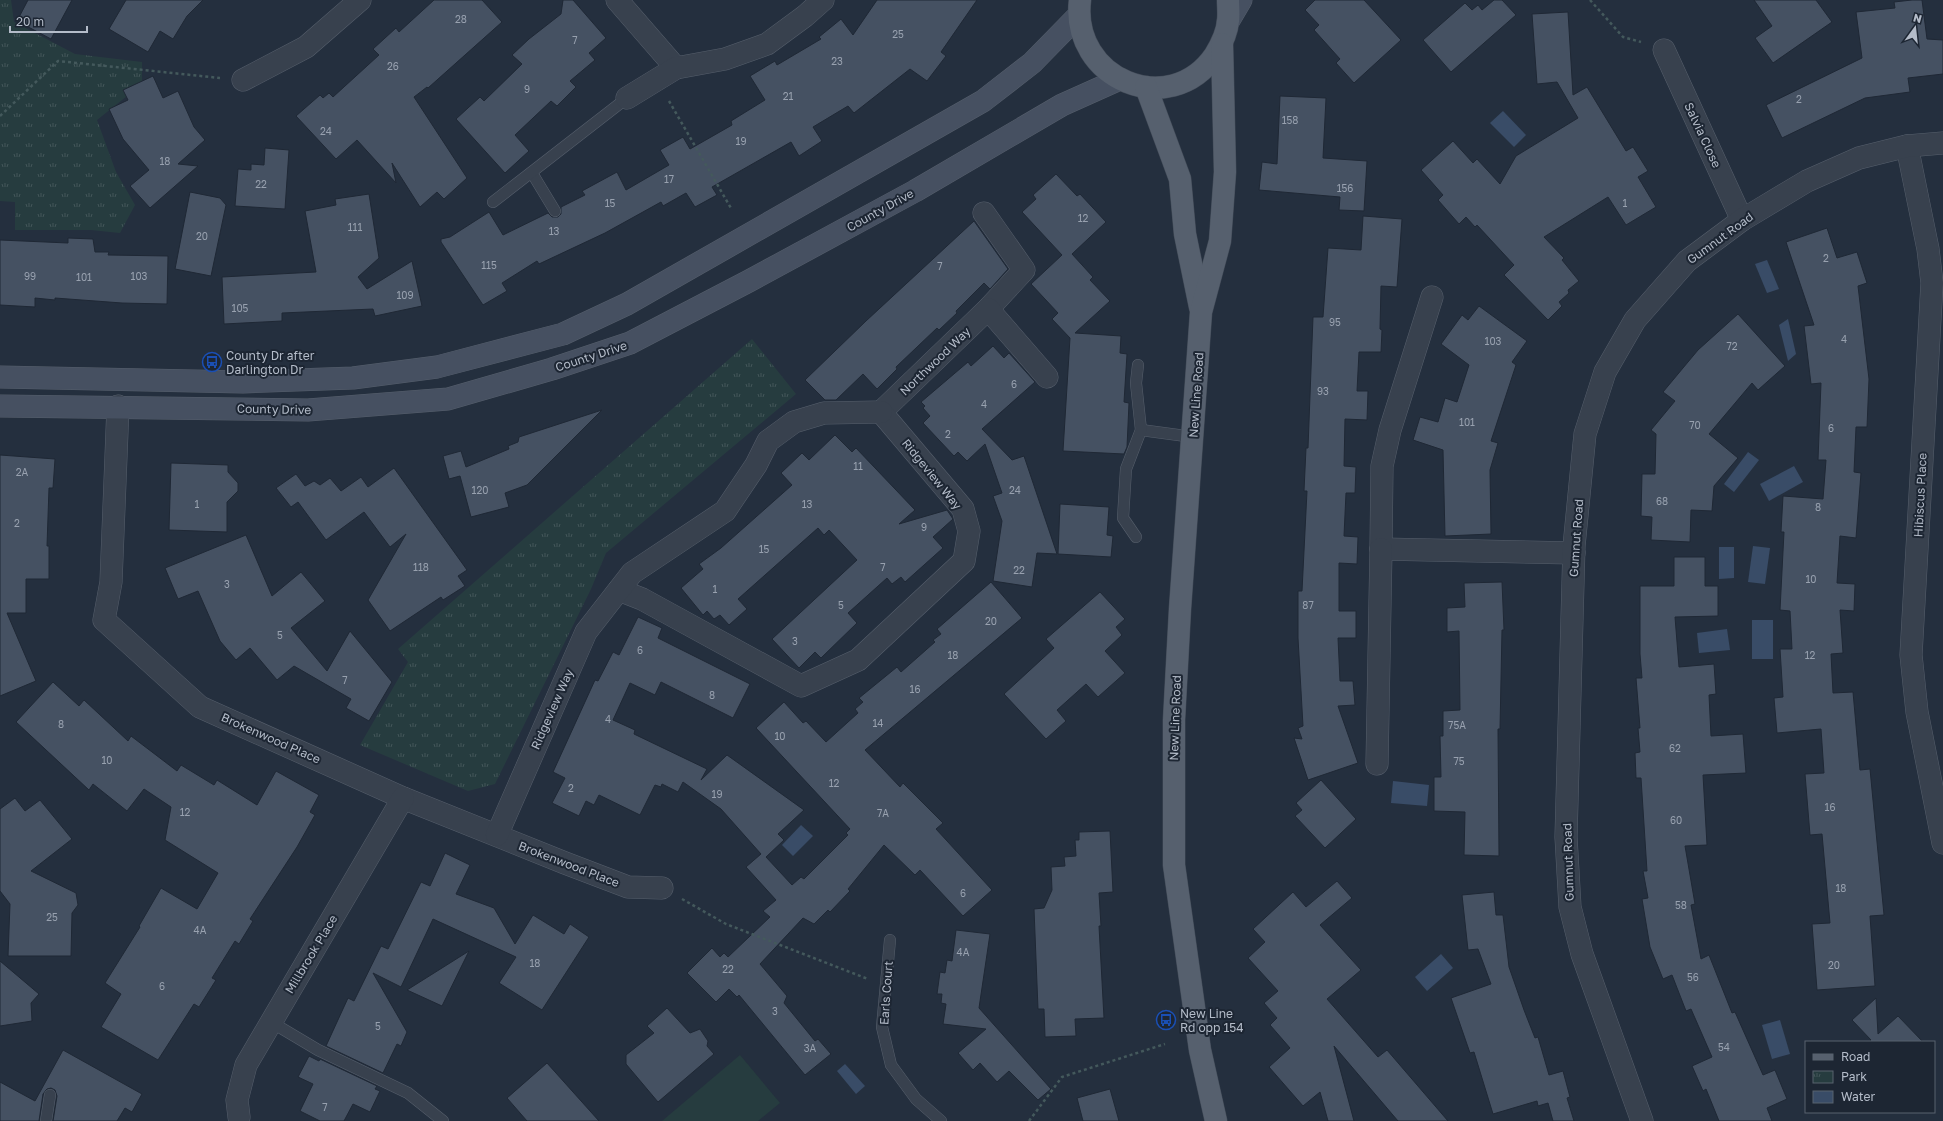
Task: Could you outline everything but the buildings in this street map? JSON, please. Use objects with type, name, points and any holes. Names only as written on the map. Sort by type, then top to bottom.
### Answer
[{"type":"main road","points":[[1080,8],[1082,35],[1090,53],[1104,68],[1120,79],[1132,84],[1146,87],[1169,86],[1191,78],[1209,63],[1222,44],[1228,22],[1228,0]]},
{"type":"main road","points":[[1228,22],[1241,0]]},
{"type":"main road","points":[[0,377],[244,382],[353,378],[437,367],[563,334],[627,304],[983,101],[1032,63],[1080,8]]},
{"type":"main road","name":"New Line Road","points":[[1216,1121],[1200,1050],[1174,865],[1174,720],[1180,609],[1201,312],[1220,241],[1223,203],[1225,172],[1222,44]]},
{"type":"main road","name":"County Drive","points":[[0,406],[118,406],[308,410],[448,399],[552,369],[630,343],[749,281],[915,191],[1062,104],[1120,79]]},
{"type":"main road","name":"New Line Road","points":[[1146,87],[1180,179],[1186,234],[1201,312]]},
{"type":"street","points":[[243,80],[306,47],[360,0]]},
{"type":"street","points":[[617,0],[676,68]]},
{"type":"street","points":[[627,98],[676,68],[725,59],[767,44],[805,16],[823,0]]},
{"type":"street","name":"Salvia Close","points":[[1664,50],[1742,220]]},
{"type":"street","name":"Gumnut Road","points":[[1642,1121],[1582,954],[1570,907],[1566,837],[1574,553],[1585,434],[1605,372],[1635,320],[1687,261],[1742,220],[1807,181],[1859,158],[1907,146],[1943,143]]},
{"type":"street","name":"Hibiscus Place","points":[[1907,146],[1928,249],[1932,283],[1911,655],[1917,712],[1943,843]]},
{"type":"street","name":"Northwood Way","points":[[881,412],[988,309],[1024,270],[984,213]]},
{"type":"street","points":[[1377,764],[1382,466],[1390,430],[1432,297]]},
{"type":"street","points":[[988,309],[1047,377]]},
{"type":"street","name":"Brokenwood Place","points":[[118,406],[111,582],[104,620],[200,707],[403,798],[628,887],[662,888]]},
{"type":"street","name":"Ridgeview Way","points":[[497,835],[586,632],[632,573],[724,511],[756,465],[768,441],[794,422],[824,413],[881,412],[963,509],[969,531],[964,562],[858,660],[801,686],[642,599],[619,590]]},
{"type":"street","points":[[1381,549],[1574,553]]},
{"type":"street","name":"Millbrook Place","points":[[236,1119],[236,1100],[246,1065],[403,798]]},
{"type":"lane","points":[[493,202],[627,98]]},
{"type":"lane","points":[[532,173],[555,212]]},
{"type":"lane","points":[[1136,537],[1123,518],[1126,469],[1142,430],[1136,383],[1138,365]]},
{"type":"lane","points":[[1142,430],[1193,437]]},
{"type":"lane","name":"Earls Court","points":[[890,940],[882,1027],[890,1065],[916,1099],[941,1121]]},
{"type":"lane","points":[[271,1022],[318,1050],[408,1093],[443,1121]]},
{"type":"lane","points":[[46,1121],[50,1095]]},
{"type":"path","points":[[1590,0],[1623,37],[1664,50]]},
{"type":"path","points":[[0,116],[58,61],[243,80]]},
{"type":"path","points":[[657,80],[732,210]]},
{"type":"path","points":[[662,888],[726,924],[885,986]]},
{"type":"path","points":[[1029,1121],[1062,1077],[1165,1044]]},
{"type":"green space","points":[[0,0],[11,0],[14,22],[75,54],[142,62],[142,84],[97,120],[116,172],[135,205],[120,233],[91,230],[15,230],[15,202],[0,201]]},
{"type":"green space","points":[[752,339],[796,394],[606,553],[591,589],[495,784],[468,791],[360,745],[408,662],[398,649]]},
{"type":"green space","points":[[740,1055],[780,1103],[758,1121],[662,1121]]},
{"type":"water","points":[[1503,111],[1526,135],[1514,147],[1490,123]]},
{"type":"water","points":[[1767,260],[1779,289],[1767,293],[1755,264]]},
{"type":"water","points":[[1788,319],[1796,354],[1788,361],[1779,325]]},
{"type":"water","points":[[1748,452],[1759,460],[1734,492],[1724,484]]},
{"type":"water","points":[[1794,466],[1803,482],[1769,501],[1760,484]]},
{"type":"water","points":[[1753,546],[1770,548],[1765,584],[1748,582]]},
{"type":"water","points":[[1719,547],[1734,547],[1734,578],[1719,579]]},
{"type":"water","points":[[1752,620],[1773,620],[1773,659],[1752,659]]},
{"type":"water","points":[[1727,629],[1730,650],[1699,653],[1697,633]]},
{"type":"water","points":[[1393,781],[1429,785],[1427,806],[1391,803]]},
{"type":"water","points":[[801,825],[813,836],[793,856],[782,845]]},
{"type":"water","points":[[1441,954],[1453,968],[1427,991],[1415,977]]},
{"type":"water","points":[[1780,1020],[1790,1054],[1772,1059],[1762,1025]]},
{"type":"water","points":[[845,1064],[865,1086],[856,1094],[837,1071]]},
{"type":"place","name":"County Dr after Darlington Dr","points":[[212,362]]},
{"type":"place","name":"New Line Rd opp 154","points":[[1166,1020]]}]
